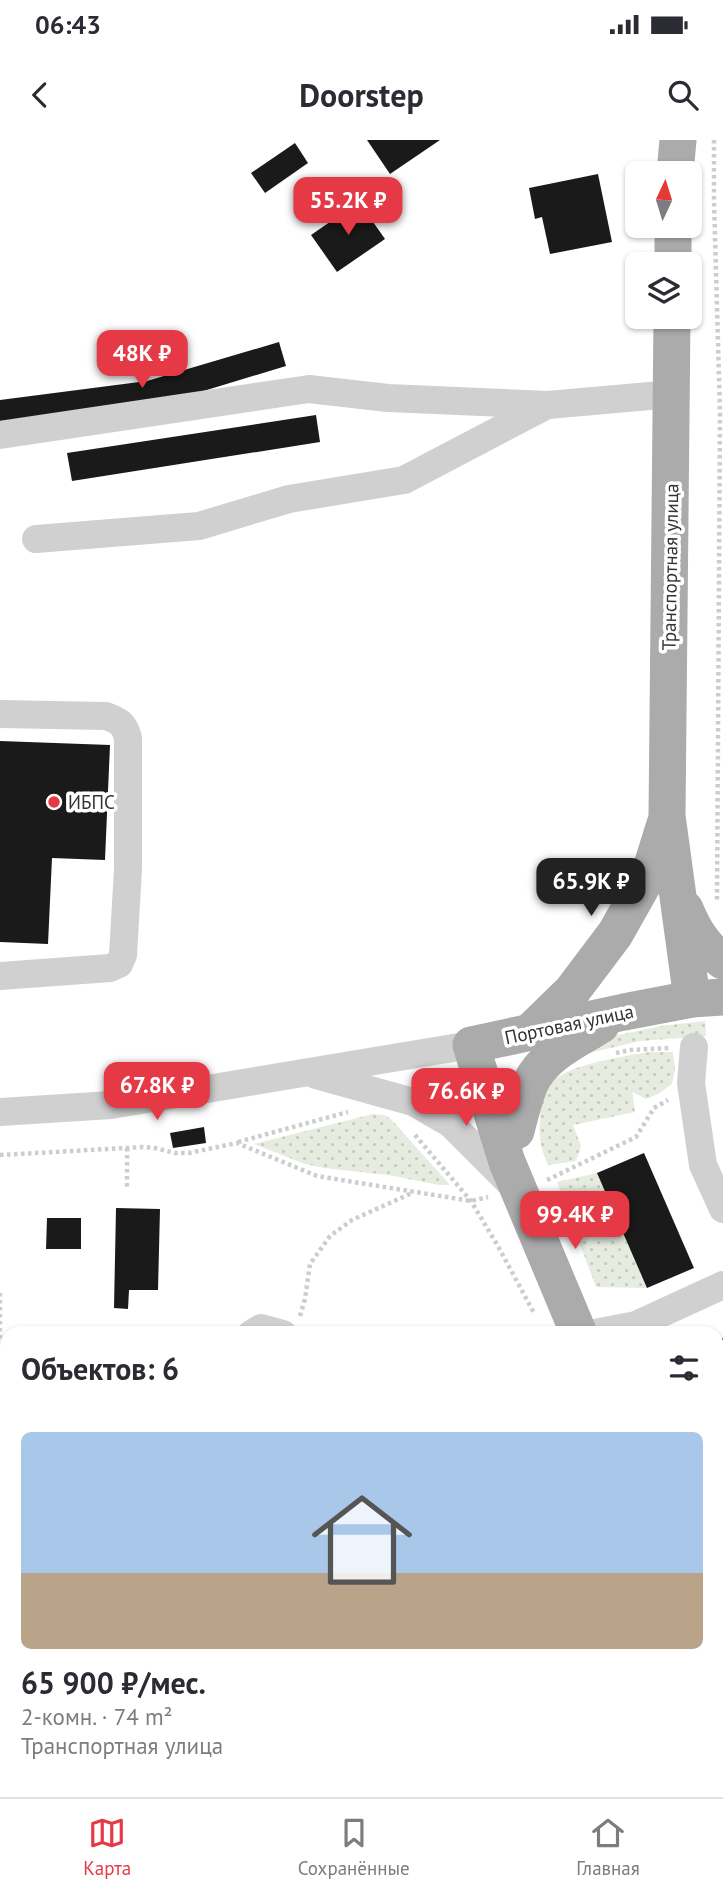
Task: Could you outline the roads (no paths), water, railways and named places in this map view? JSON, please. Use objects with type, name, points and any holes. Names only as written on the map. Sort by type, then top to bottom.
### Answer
[{"type":"main road","points":[[676,161],[678,140]]},
{"type":"main road","name":"Транспортная улица","points":[[673,329],[667,817],[677,889],[707,998]]},
{"type":"main road","name":"Транспортная улица","points":[[532,1030],[572,991],[615,934],[650,872],[667,817]]},
{"type":"main road","points":[[677,889],[696,933],[703,944],[720,959]]},
{"type":"main road","name":"Портовая улица","points":[[471,1045],[532,1030],[707,998]]},
{"type":"main road","points":[[516,1131],[531,1082],[544,1063],[559,1050],[624,1012]]},
{"type":"main road","points":[[519,1191],[516,1131],[519,1087],[532,1030]]},
{"type":"main road","points":[[471,1045],[507,1162],[576,1326]]},
{"type":"street","points":[[0,435],[309,389],[388,398],[548,405],[672,394]]},
{"type":"street","points":[[36,539],[199,526],[289,499],[404,480],[548,405]]},
{"type":"street","points":[[0,714],[106,716],[125,727],[128,738],[128,869],[124,956],[119,964],[110,968],[0,976]]},
{"type":"street","name":"Портовая улица","points":[[0,1112],[111,1105],[471,1045]]},
{"type":"street","points":[[694,1046],[691,1083],[703,1165],[723,1209]]},
{"type":"street","points":[[306,1073],[413,1102],[451,1124],[519,1191]]},
{"type":"street","points":[[631,1326],[723,1284]]},
{"type":"place","name":"ИБПС","points":[[54,802]]}]
